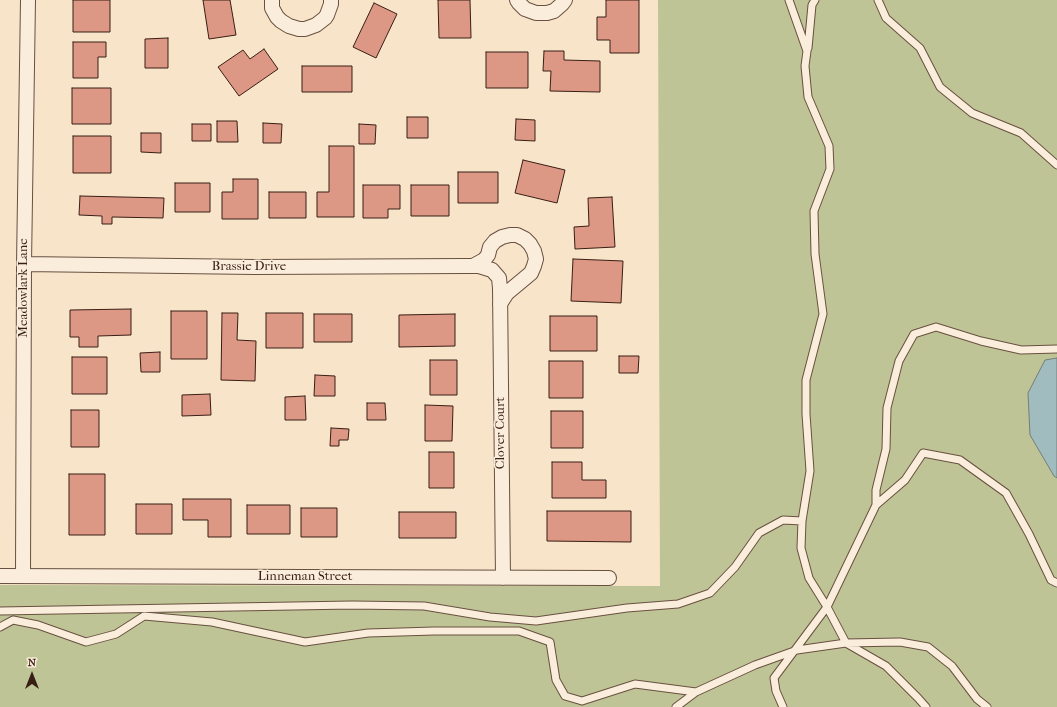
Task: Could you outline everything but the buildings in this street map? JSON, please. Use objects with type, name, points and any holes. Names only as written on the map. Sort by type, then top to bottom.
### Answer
[{"type":"street","name":"Meadowlark Lane","points":[[23,576],[24,264],[28,0]]},
{"type":"street","points":[[272,0],[272,8],[277,17],[289,26],[299,29],[305,29],[316,25],[325,18],[328,14],[331,0]]},
{"type":"street","points":[[517,0],[525,9],[536,13],[547,13],[554,11],[565,0]]},
{"type":"street","points":[[473,266],[484,260],[488,255],[490,247],[495,241],[502,237],[517,235],[525,239],[530,244],[536,259],[531,273],[507,293],[500,304]]},
{"type":"street","name":"Brassie Drive","points":[[24,264],[255,267],[479,266],[492,270],[499,278],[500,288]]},
{"type":"street","name":"Clover Court","points":[[500,288],[502,578]]},
{"type":"street","name":"Linneman Street","points":[[0,576],[609,578]]},
{"type":"lane","points":[[789,0],[807,51]]},
{"type":"lane","points":[[815,0],[812,5],[805,66],[808,97],[828,146],[830,169],[814,211],[815,254],[823,314],[806,380],[806,414],[810,471],[802,521],[801,548],[809,578],[828,607],[846,643],[886,666],[926,707]]},
{"type":"lane","points":[[878,0],[886,18],[920,48],[940,87],[972,113],[1021,133],[1057,165]]},
{"type":"lane","points":[[876,505],[876,490],[886,449],[886,408],[899,361],[914,334],[936,327],[981,341],[1021,350],[1057,349]]},
{"type":"lane","points":[[783,707],[776,691],[774,678],[828,607],[876,505],[905,480],[923,453],[960,460],[1006,493],[1029,534],[1051,580],[1057,583]]},
{"type":"lane","points":[[0,611],[352,605],[424,606],[490,617],[536,621],[627,608],[678,604],[710,593],[735,567],[759,533],[783,520],[802,521]]},
{"type":"lane","points":[[0,628],[13,620],[38,625],[86,642],[116,634],[144,616],[212,622],[305,642],[368,633],[520,631],[550,642],[556,680],[565,696],[582,701],[635,684],[696,692]]},
{"type":"lane","points":[[676,707],[696,692],[755,665],[794,651],[846,643],[900,642],[928,647],[952,666],[977,699],[987,707]]},
{"type":"green space","points":[[658,0],[1057,0],[1057,707],[0,707],[0,585],[660,586]]},
{"type":"water","points":[[1057,358],[1057,478],[1054,476],[1030,435],[1028,393],[1045,360]]}]
